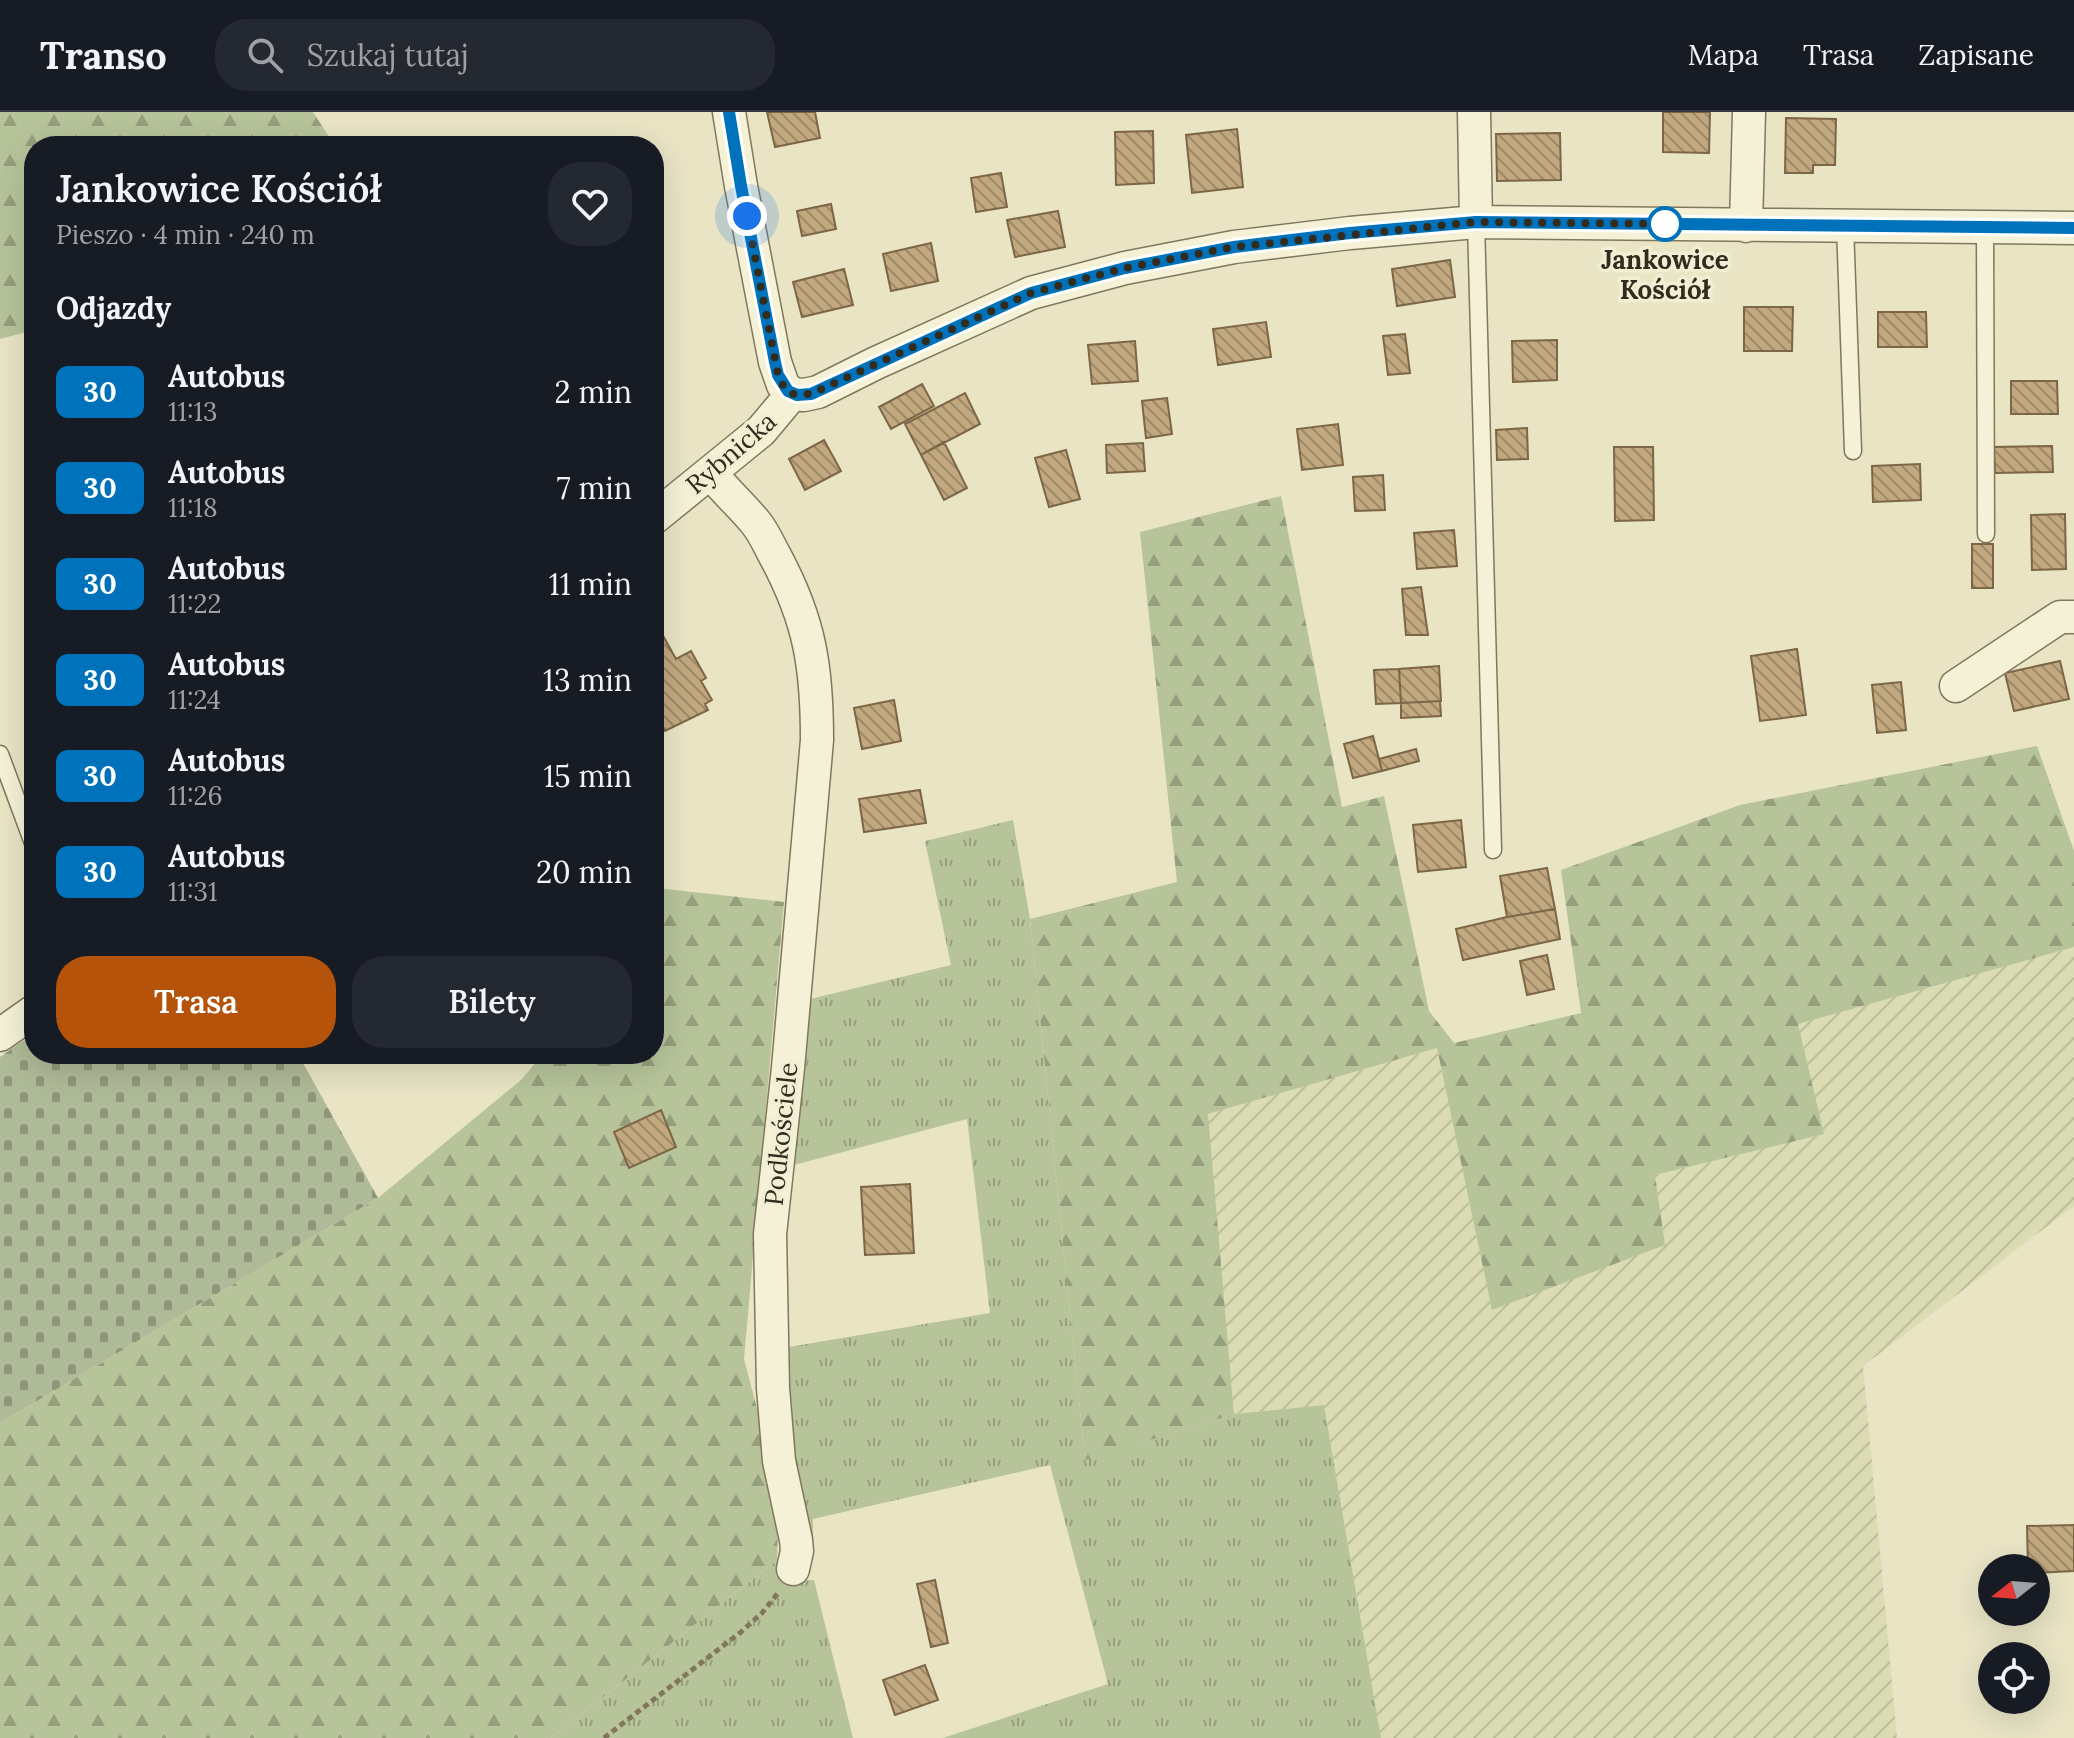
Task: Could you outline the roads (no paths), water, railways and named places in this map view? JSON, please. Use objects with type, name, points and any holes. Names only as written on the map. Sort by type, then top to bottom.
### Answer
[{"type":"street","points":[[729,112],[775,362],[783,385],[792,394]]},
{"type":"street","points":[[1474,112],[1476,222]]},
{"type":"street","points":[[1746,226],[1749,112]]},
{"type":"street","name":"Rybnicka","points":[[664,510],[761,431],[792,394],[818,392],[1031,293],[1125,268],[1234,247],[1476,222],[2074,228]]},
{"type":"street","name":"Podkościele","points":[[711,473],[758,525],[796,598],[814,664],[817,740],[770,1234],[773,1388],[779,1461],[796,1540],[793,1569]]},
{"type":"street","points":[[1956,686],[2060,617],[2074,617]]},
{"type":"street","points":[[0,1035],[24,1018]]},
{"type":"lane","points":[[1476,222],[1493,850]]},
{"type":"lane","points":[[1845,225],[1853,451]]},
{"type":"lane","points":[[1985,227],[1986,534]]},
{"type":"lane","points":[[0,754],[24,819]]},
{"type":"place","name":"Jankowice Kościół","points":[[1665,224]]}]
